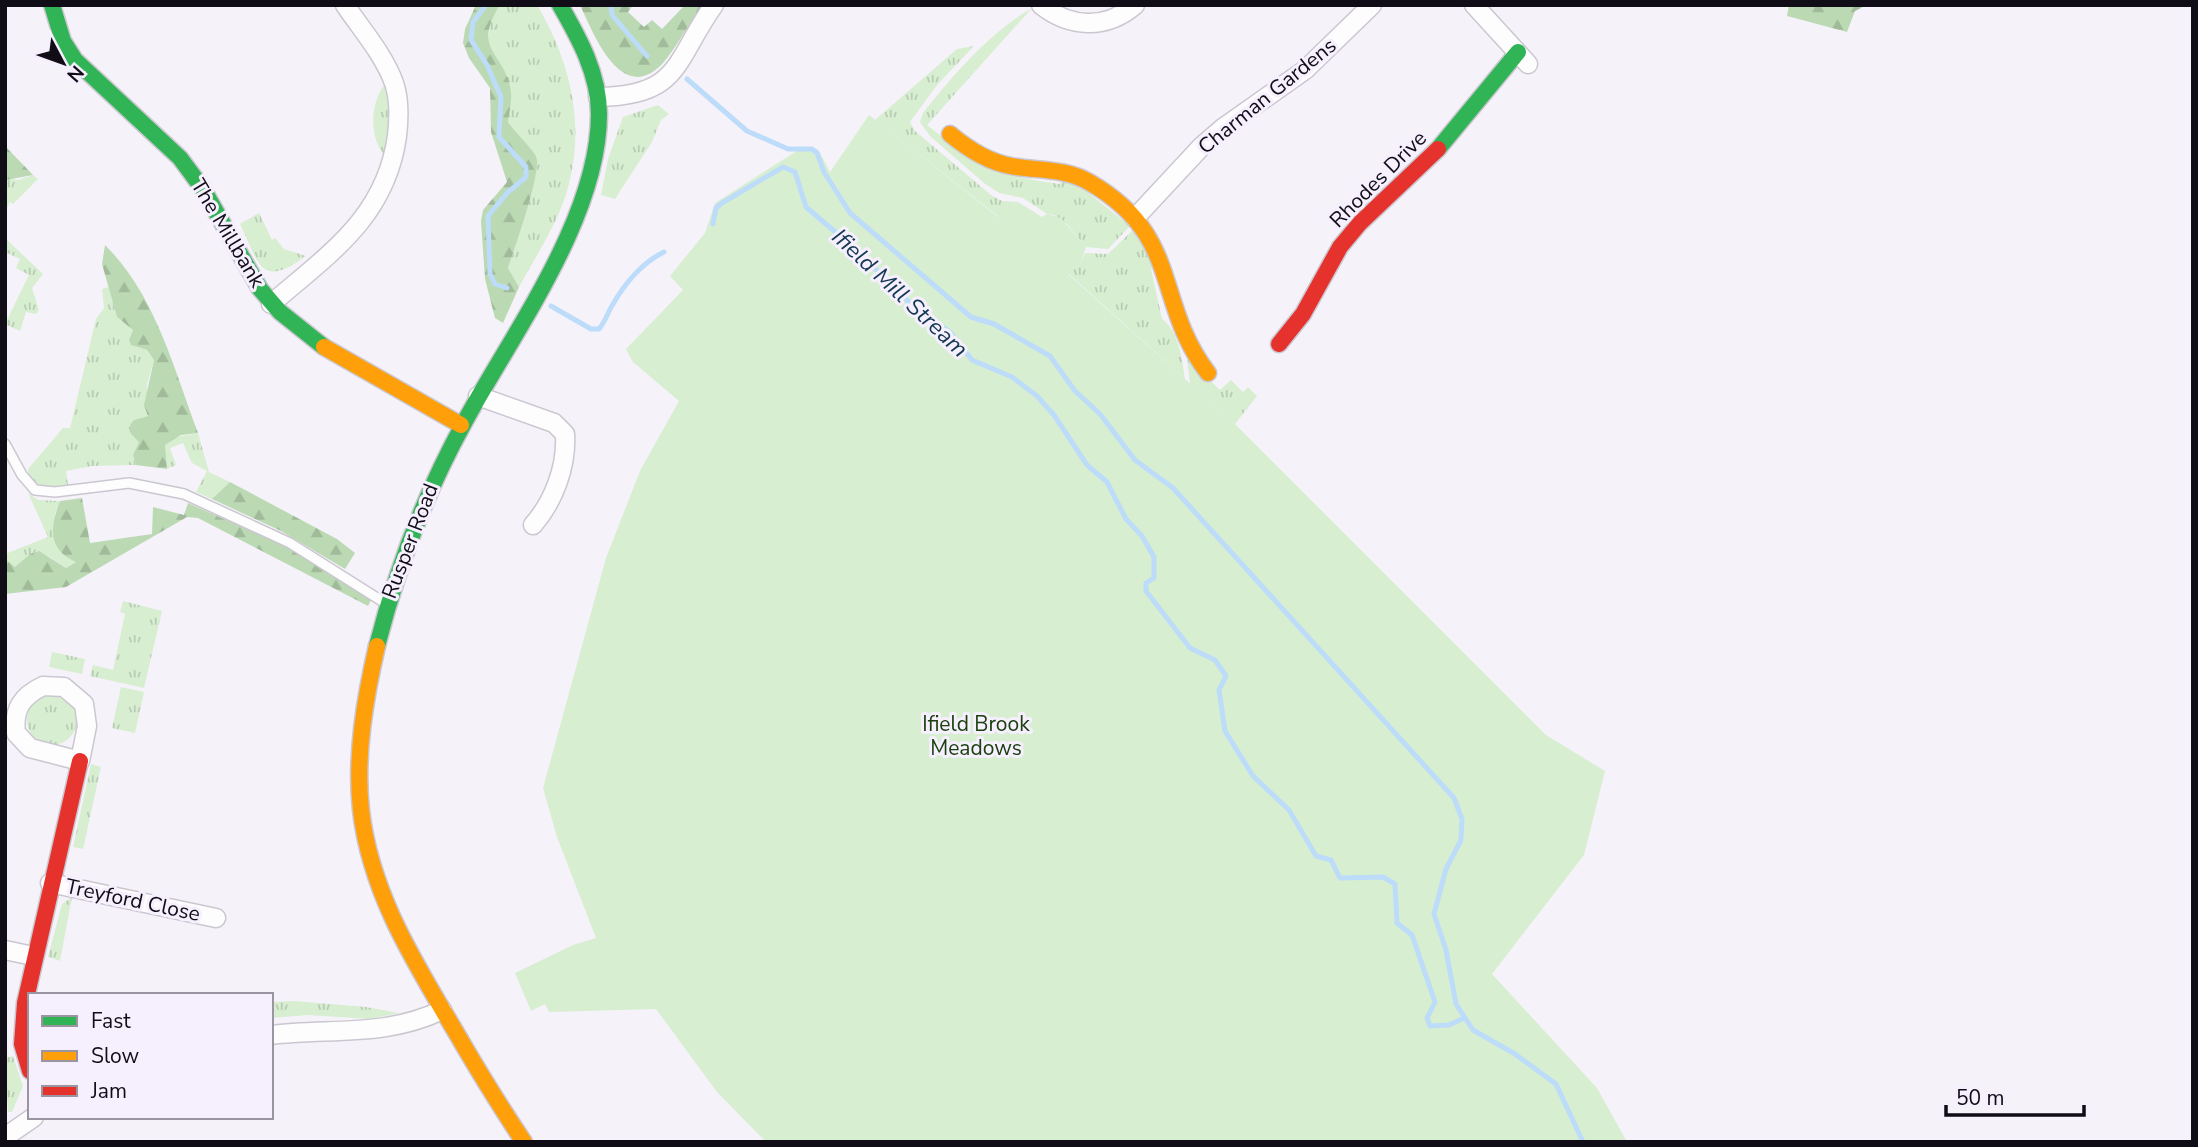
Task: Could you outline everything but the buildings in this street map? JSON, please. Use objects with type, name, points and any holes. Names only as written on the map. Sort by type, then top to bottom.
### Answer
[{"type":"street","name":"The Millbank","points":[[52,5],[63,41],[83,69],[156,133],[196,177],[244,264],[271,303],[313,342],[461,425]]},
{"type":"street","name":"The Millbank","points":[[271,303],[357,228],[387,181],[394,155],[398,108],[393,80],[345,5]]},
{"type":"street","name":"Rusper Road","points":[[524,1142],[442,1010],[389,914],[369,854],[360,779],[363,731],[385,603],[419,510],[461,425],[565,243],[580,211],[593,161],[599,119],[598,97],[580,41],[560,5]]},
{"type":"street","points":[[598,97],[641,93],[670,78],[714,5]]},
{"type":"street","points":[[1041,5],[1064,20],[1092,24],[1125,14],[1135,5]]},
{"type":"street","name":"Charman Gardens","points":[[1135,218],[1202,146],[1305,70],[1372,5]]},
{"type":"street","points":[[1474,5],[1523,58]]},
{"type":"street","name":"Rhodes Drive","points":[[1279,344],[1303,314],[1323,275],[1353,231],[1433,155],[1523,58]]},
{"type":"street","points":[[950,135],[988,160],[1077,176],[1096,186],[1135,218],[1150,236],[1160,255],[1181,333],[1196,361],[1208,373]]},
{"type":"street","points":[[478,396],[554,423],[565,434],[564,456],[555,488],[533,525]]},
{"type":"street","name":"Treyford Close","points":[[28,1064],[22,1044],[22,1026],[33,956],[80,761],[88,719],[84,704],[64,687],[43,686],[33,691],[24,698],[15,720],[21,741],[43,753],[80,761]]},
{"type":"street","name":"Treyford Close","points":[[50,883],[216,918]]},
{"type":"street","points":[[5,950],[33,956]]},
{"type":"street","points":[[273,1035],[384,1029],[421,1020],[442,1010]]},
{"type":"street","points":[[5,1136],[31,1119]]},
{"type":"lane","points":[[5,444],[22,475],[36,490],[55,492],[130,483],[184,494],[290,543],[385,603]]},
{"type":"green space","points":[[476,5],[500,5],[492,21],[489,43],[508,80],[511,96],[508,122],[536,156],[537,164],[527,210],[508,268],[519,287],[503,323],[495,318],[485,279],[481,221],[483,210],[507,182],[491,132],[490,88],[469,58],[463,43],[465,29]]},
{"type":"green space","points":[[500,5],[537,5],[559,49],[572,95],[575,119],[573,167],[563,204],[519,287],[508,268],[527,210],[537,164],[536,156],[508,122],[511,93],[488,46],[490,21]]},
{"type":"green space","points":[[580,5],[633,5],[628,12],[644,27],[652,20],[662,29],[685,5],[704,5],[663,63],[648,74],[635,77],[622,72],[611,62]]},
{"type":"green space","points":[[1789,5],[1867,5],[1855,11],[1847,32],[1787,16]]},
{"type":"green space","points":[[1032,8],[927,125],[974,159],[1003,172],[1059,184],[1065,180],[1076,183],[1130,226],[1108,249],[1086,247],[1067,224],[1054,215],[1047,214],[1023,198],[999,193],[984,183],[930,136],[920,122],[923,113],[973,56],[1001,30]]},
{"type":"green space","points":[[974,46],[937,85],[910,122],[915,131],[991,195],[1002,201],[1018,202],[999,217],[875,120],[957,49]]},
{"type":"green space","points":[[386,83],[390,113],[386,157],[376,141],[373,121],[376,100]]},
{"type":"green space","points":[[658,105],[669,114],[661,120],[652,142],[615,199],[601,195],[608,159],[623,117]]},
{"type":"green space","name":"Ifield Brook Meadows","points":[[869,115],[998,217],[1018,202],[1042,217],[1047,214],[1061,218],[1086,247],[1080,264],[1068,274],[1235,424],[1546,735],[1605,771],[1584,855],[1492,974],[1597,1088],[1627,1142],[766,1142],[717,1092],[656,1009],[549,1012],[545,1004],[531,1011],[515,973],[573,945],[596,938],[557,837],[543,788],[606,558],[640,471],[679,401],[633,362],[626,349],[683,290],[670,276],[705,233],[715,203],[803,147],[818,149],[830,172]]},
{"type":"green space","points":[[5,146],[33,175],[6,180]]},
{"type":"green space","points":[[33,175],[38,179],[13,204],[10,202],[5,212],[5,178],[18,180]]},
{"type":"green space","points":[[259,213],[272,240],[275,238],[284,249],[306,256],[279,271],[270,271],[263,267],[240,224]]},
{"type":"green space","points":[[1134,229],[1155,264],[1151,269],[1162,319],[1176,338],[1185,379],[1068,273],[1080,264],[1085,253],[1108,254]]},
{"type":"green space","points":[[5,238],[43,274],[32,288],[39,310],[36,314],[26,312],[20,331],[5,324],[29,275],[16,268],[20,259],[5,252]]},
{"type":"green space","points":[[105,245],[137,286],[150,309],[198,433],[181,435],[165,445],[167,469],[136,465],[133,455],[139,442],[131,434],[130,425],[134,420],[148,416],[144,405],[154,360],[147,350],[131,345],[129,340],[133,330],[117,317],[102,264]]},
{"type":"green space","points":[[109,287],[117,317],[133,330],[129,340],[136,347],[147,350],[154,360],[147,384],[148,416],[134,420],[139,442],[133,455],[136,465],[92,466],[66,471],[68,485],[41,488],[29,476],[28,469],[63,428],[70,428],[96,319],[104,308],[102,289]]},
{"type":"green space","points":[[1187,359],[1220,390],[1231,380],[1243,392],[1248,387],[1257,396],[1235,424],[1190,384]]},
{"type":"green space","points":[[198,433],[209,472],[230,482],[212,499],[196,492],[207,471],[192,463],[183,443],[170,448],[176,465],[167,469],[164,445],[171,438]]},
{"type":"green space","points":[[230,482],[337,539],[355,553],[345,569],[281,531],[212,499]]},
{"type":"green space","points":[[28,493],[38,500],[60,501],[55,514],[77,561],[66,568],[48,556],[30,554],[15,568],[5,559],[5,554],[48,537]]},
{"type":"green space","points":[[82,498],[90,543],[152,534],[153,507],[184,515],[188,503],[287,547],[371,600],[368,606],[198,518],[187,517],[66,587],[5,594],[5,559],[15,567],[30,554],[39,551],[66,568],[76,562],[60,551],[53,536],[53,528],[60,501]]},
{"type":"green space","points":[[123,601],[162,611],[144,688],[90,676],[93,665],[113,670],[125,614],[120,612]]},
{"type":"green space","points":[[52,652],[85,659],[82,674],[49,667]]},
{"type":"green space","points":[[121,687],[144,692],[135,733],[112,728]]},
{"type":"green space","points":[[42,696],[62,696],[76,710],[76,730],[62,744],[42,744],[28,730],[28,710]]},
{"type":"green space","points":[[91,764],[101,767],[83,849],[73,847]]},
{"type":"green space","points":[[72,897],[60,961],[48,957],[62,904]]},
{"type":"green space","points":[[273,1002],[366,1007],[399,1013],[370,1019],[308,1015],[273,1018]]},
{"type":"green space","points":[[13,1056],[23,1086],[12,1112],[8,1112],[5,1058]]},
{"type":"waterway","points":[[486,5],[473,22],[471,40],[487,65],[501,97],[499,137],[526,167],[526,177],[507,193],[488,216],[490,274],[495,284],[507,288]]},
{"type":"waterway","points":[[611,5],[612,15],[647,56]]},
{"type":"waterway","points":[[687,79],[747,131],[788,149],[812,149],[817,153],[824,172],[850,213],[971,317],[994,324],[1050,356],[1075,391],[1100,414],[1135,460],[1173,488],[1454,798],[1462,819],[1461,840],[1446,869],[1434,914],[1446,950],[1456,1004],[1473,1030],[1515,1054],[1556,1084],[1583,1142]]},
{"type":"waterway","name":"Ifield Mill Stream","points":[[713,224],[716,208],[722,203],[783,167],[795,172],[806,207],[867,259],[895,291],[951,333],[972,360],[1012,377],[1037,396],[1054,415],[1087,465],[1107,482],[1126,519],[1142,536],[1154,557],[1154,578],[1146,583],[1146,591],[1190,648],[1215,660],[1226,676],[1219,690],[1225,731],[1253,776],[1289,810],[1316,856],[1331,860],[1340,878],[1383,877],[1395,884],[1397,923],[1412,935],[1435,1002],[1427,1018],[1430,1026],[1449,1025],[1464,1018]]},
{"type":"waterway","name":"Ifield Mill Stream","points":[[551,306],[591,329],[599,329],[629,281],[649,261],[664,252]]},
{"type":"traffic: fast","points":[[52,5],[63,41],[75,60],[180,158],[203,189],[260,289],[280,312],[324,347]]},
{"type":"traffic: fast","points":[[377,646],[403,560],[437,477],[464,423],[550,274],[585,194],[595,153],[598,99],[587,57],[560,5]]},
{"type":"traffic: fast","points":[[1438,149],[1518,52]]},
{"type":"traffic: slow","points":[[950,134],[971,150],[994,161],[1080,177],[1119,203],[1140,224],[1153,247],[1179,320],[1208,373]]},
{"type":"traffic: slow","points":[[324,347],[461,425]]},
{"type":"traffic: slow","points":[[377,646],[365,707],[359,769],[361,810],[374,869],[396,924],[423,977],[524,1142]]},
{"type":"traffic: jam","points":[[1279,344],[1303,314],[1340,247],[1360,223],[1438,149]]},
{"type":"traffic: jam","points":[[28,1064],[22,1044],[25,1003],[80,761]]}]
